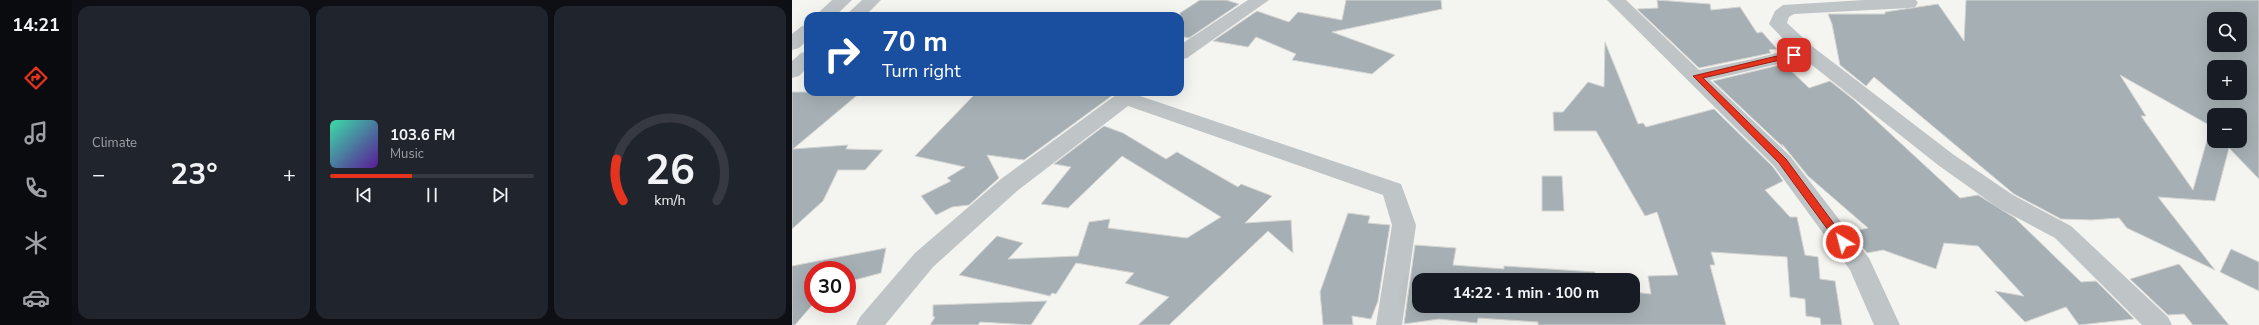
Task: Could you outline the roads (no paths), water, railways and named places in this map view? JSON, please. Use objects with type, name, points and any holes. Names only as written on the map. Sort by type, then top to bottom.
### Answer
[{"type":"street","points":[[829,12],[843,0]]},
{"type":"street","points":[[858,12],[872,0]]},
{"type":"street","points":[[1184,51],[1211,31],[1260,0]]},
{"type":"street","points":[[1616,0],[1697,76],[1782,161],[1860,265],[1887,325]]},
{"type":"street","points":[[1909,3],[1842,8],[1807,7],[1788,10],[1780,15],[1778,24],[1806,51],[1946,160],[2005,201],[2063,232],[2159,325]]},
{"type":"street","points":[[792,44],[804,34]]},
{"type":"street","points":[[1697,76],[1750,66],[1806,51]]},
{"type":"street","points":[[792,72],[804,62]]},
{"type":"street","points":[[868,325],[924,260],[1009,185],[1129,96]]},
{"type":"street","points":[[1133,96],[1393,190],[1404,225],[1389,325]]}]
